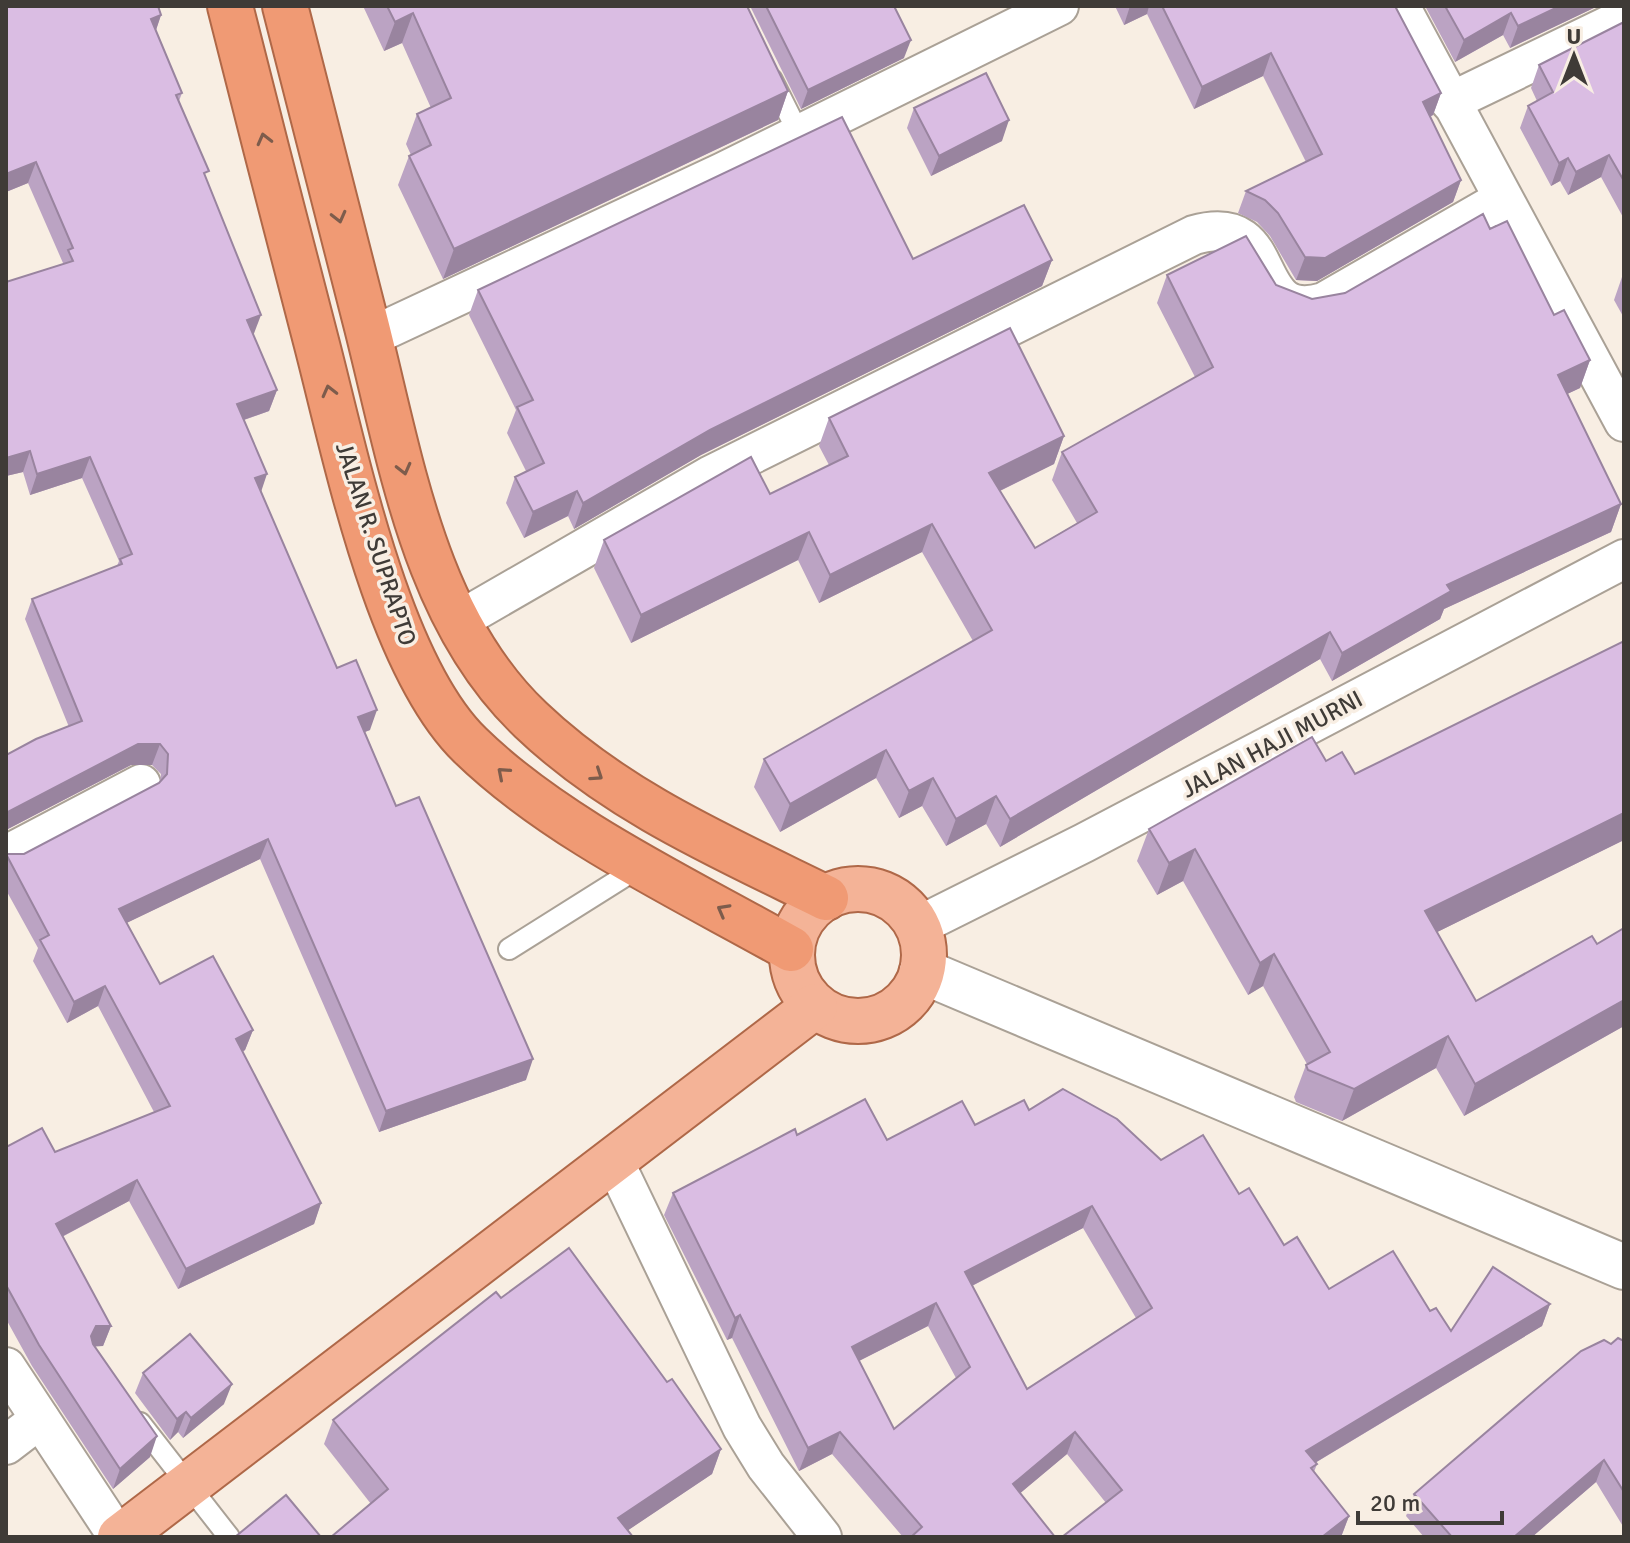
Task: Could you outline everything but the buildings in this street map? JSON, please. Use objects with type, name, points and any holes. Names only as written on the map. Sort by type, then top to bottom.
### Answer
[{"type":"highway","name":"JALAN R. SUPRAPTO","points":[[230,6],[358,503],[406,645],[441,708],[468,743],[515,784],[643,865],[791,949]]},
{"type":"highway","name":"JALAN R. SUPRAPTO","points":[[285,6],[408,484],[441,587],[458,621],[491,675],[530,719],[586,768],[658,815],[826,898]]},
{"type":"main road","points":[[846,890],[868,890],[889,896],[906,909],[918,926],[924,949],[922,971],[914,992],[898,1008],[878,1018],[856,1021],[834,1017],[815,1006],[801,989],[793,969],[791,949],[797,928],[809,910],[826,898],[846,890]]},
{"type":"main road","points":[[119,1537],[815,1006]]},
{"type":"street","points":[[370,337],[799,134],[1059,6]]},
{"type":"street","points":[[1400,6],[1624,422]]},
{"type":"street","points":[[1450,102],[1624,18]]},
{"type":"street","points":[[458,621],[711,475],[1194,235],[1228,229],[1244,237],[1282,300],[1294,306],[1308,307],[1324,302],[1503,199]]},
{"type":"street","name":"JALAN HAJI MURNI","points":[[918,926],[1624,559]]},
{"type":"street","points":[[6,855],[141,784]]},
{"type":"street","points":[[922,971],[1624,1267]]},
{"type":"street","points":[[613,1159],[742,1427],[766,1466],[822,1537]]},
{"type":"street","points":[[6,1367],[119,1537]]},
{"type":"street","points":[[6,1445],[40,1419]]},
{"type":"lane","points":[[764,63],[799,134]]},
{"type":"lane","points":[[509,949],[643,865]]},
{"type":"lane","points":[[128,1406],[229,1537]]}]
